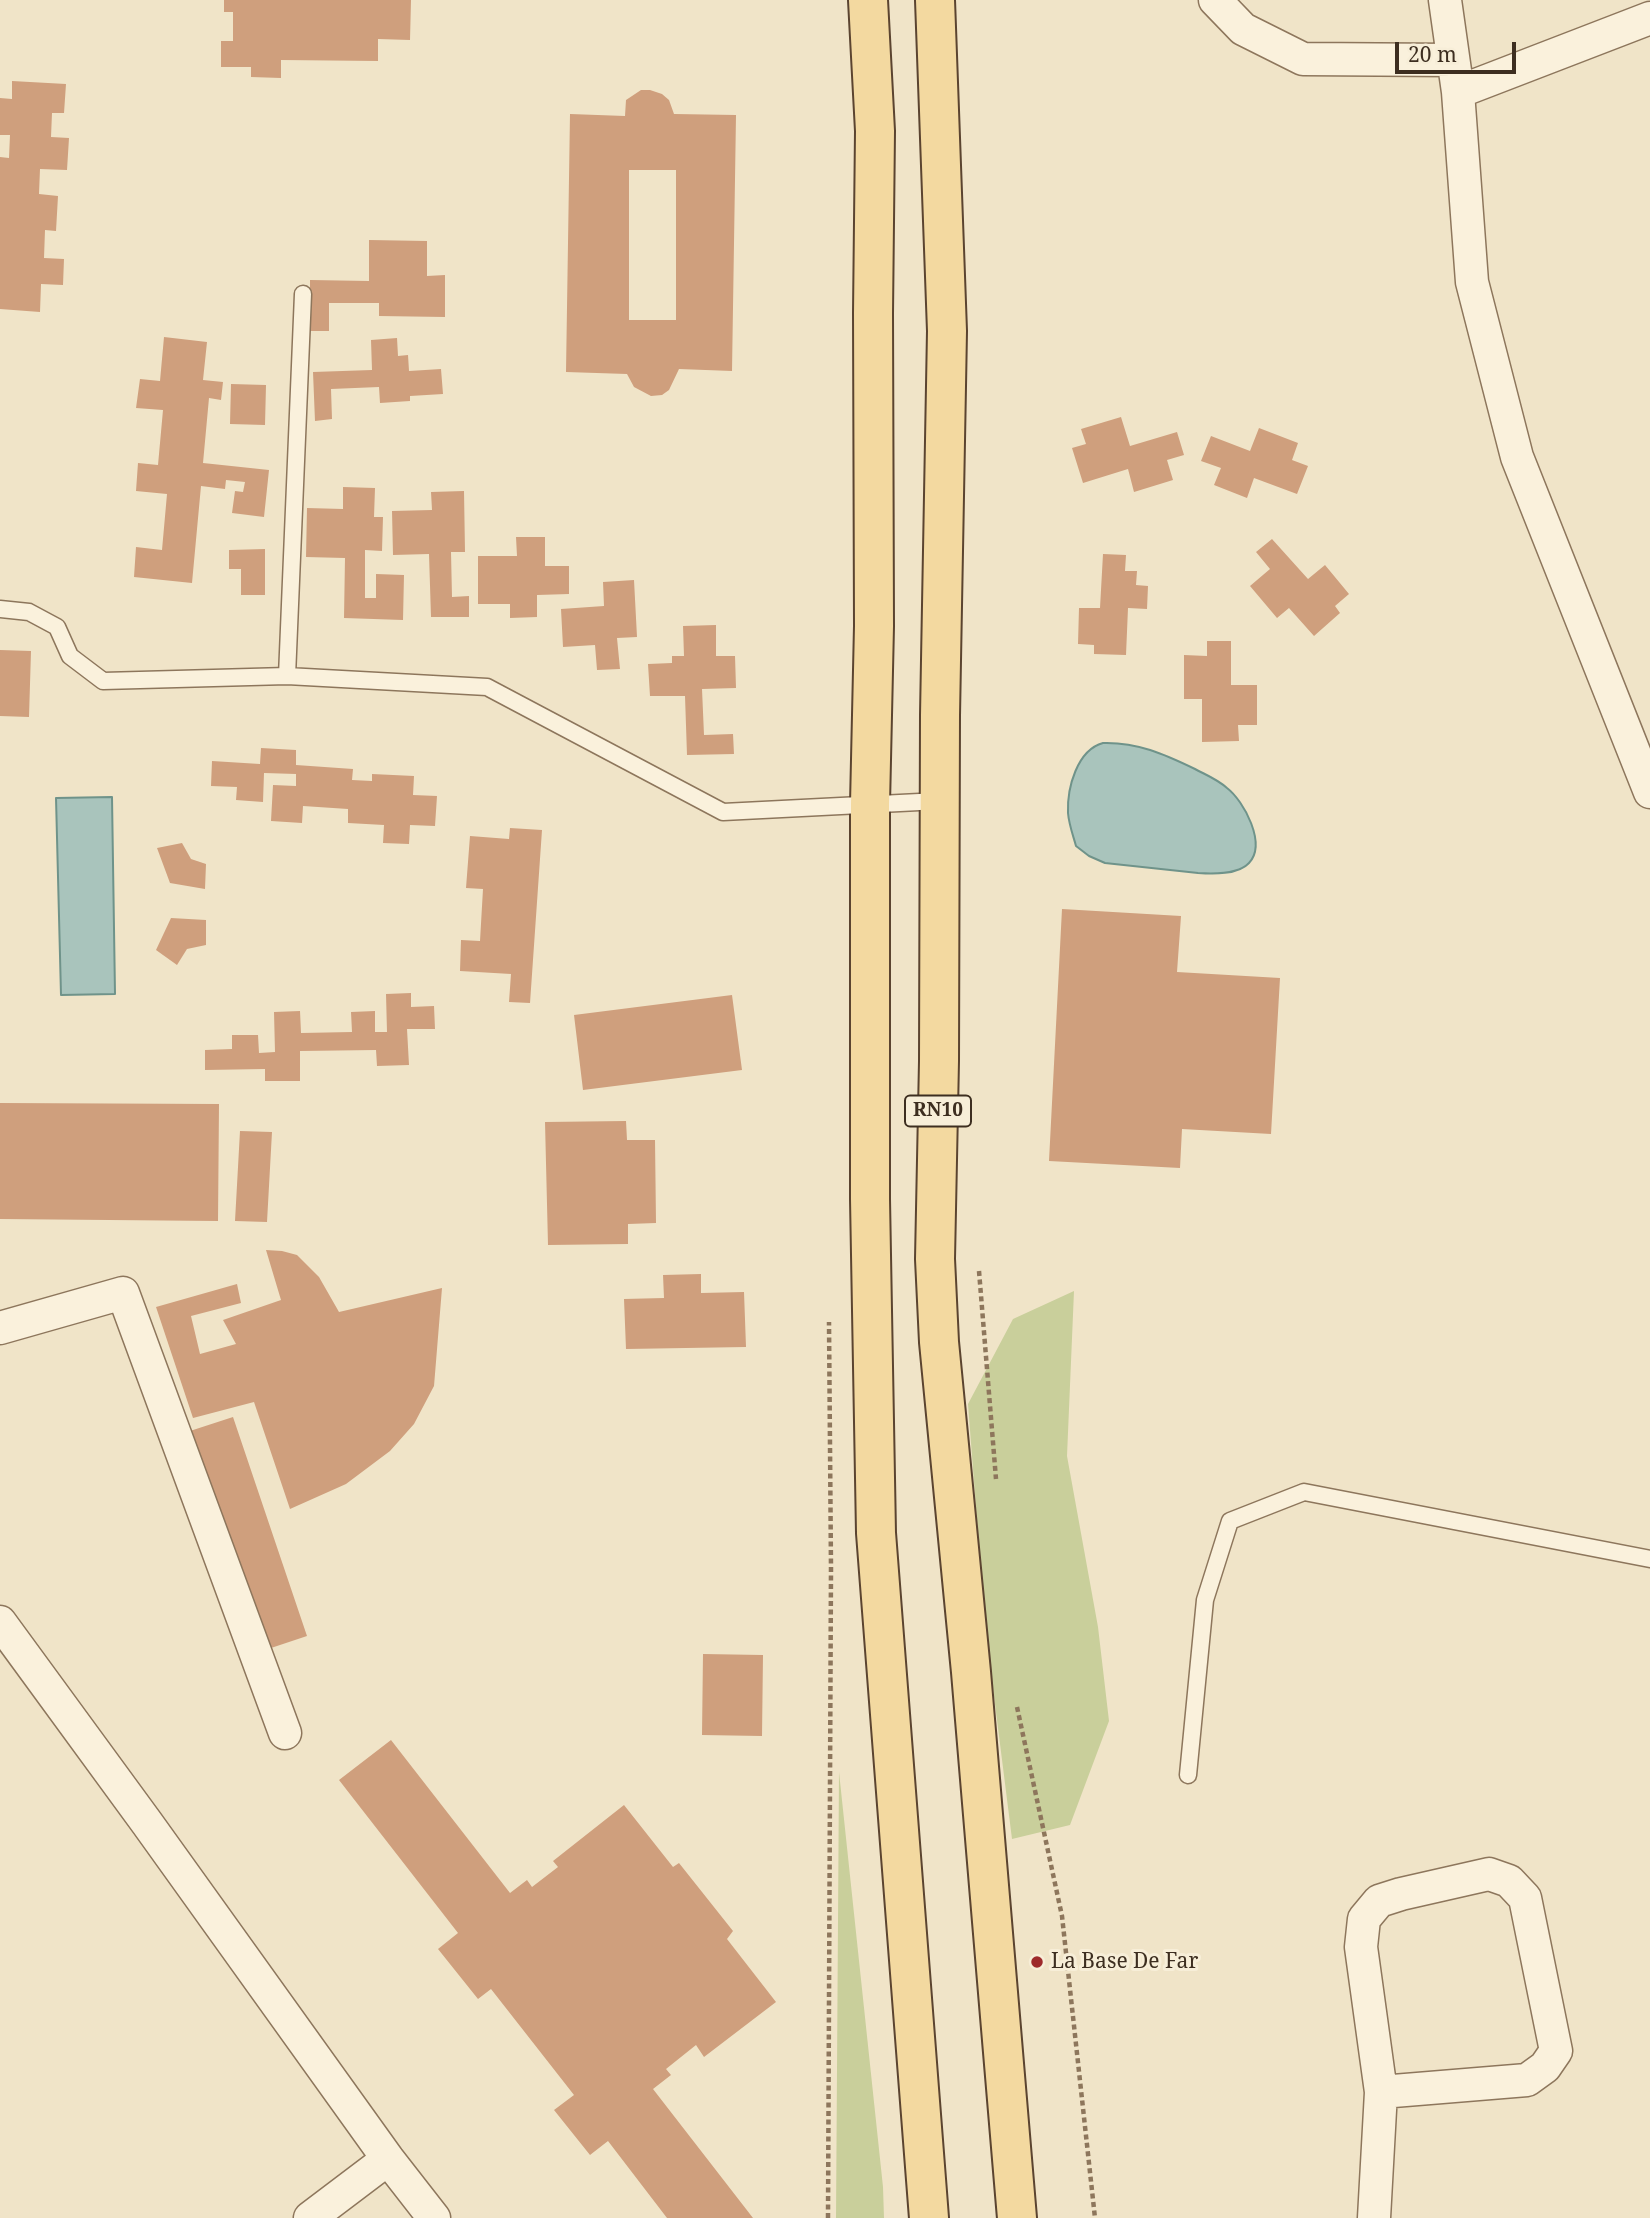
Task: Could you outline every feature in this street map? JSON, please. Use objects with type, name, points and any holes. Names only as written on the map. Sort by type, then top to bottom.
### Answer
[{"type":"main road","points":[[868,0],[875,131],[870,1199],[876,1533],[929,2218]]},
{"type":"main road","name":"RN10","points":[[935,0],[947,331],[935,1259],[939,1342],[972,1685],[1017,2218]]},
{"type":"street","points":[[1215,0],[1243,29],[1303,59],[1453,60]]},
{"type":"street","points":[[1445,0],[1458,92],[1472,282],[1517,457],[1650,792]]},
{"type":"street","points":[[1458,92],[1650,18]]},
{"type":"street","points":[[0,1328],[122,1293],[285,1733]]},
{"type":"street","points":[[0,1622],[388,2159],[434,2218]]},
{"type":"street","points":[[1374,2218],[1381,2092],[1361,1947],[1364,1919],[1379,1901],[1401,1894],[1489,1874],[1509,1881],[1525,1898],[1556,2051],[1545,2067],[1527,2080],[1381,2092]]},
{"type":"street","points":[[310,2218],[388,2159]]},
{"type":"lane","points":[[287,676],[303,294]]},
{"type":"lane","points":[[0,609],[29,612],[57,627],[70,656],[103,681],[287,676],[487,687],[723,812],[939,801]]},
{"type":"lane","points":[[1188,1775],[1205,1600],[1230,1521],[1304,1492],[1650,1559]]},
{"type":"path","points":[[978,1265],[996,1482]]},
{"type":"path","points":[[828,2218],[831,1569],[829,1321]]},
{"type":"path","points":[[1015,1699],[1062,1916],[1095,2218]]},
{"type":"green space","points":[[1074,1291],[1067,1456],[1098,1627],[1109,1721],[1070,1825],[1012,1839],[985,1625],[968,1404],[1013,1319]]},
{"type":"green space","points":[[839,1772],[883,2187],[884,2218],[836,2218]]},
{"type":"water","points":[[1103,743],[1127,745],[1161,754],[1211,777],[1234,794],[1246,812],[1254,834],[1256,845],[1249,863],[1232,872],[1198,873],[1105,863],[1076,846],[1068,813],[1069,792],[1075,771],[1086,753]]},
{"type":"water","points":[[112,797],[115,994],[61,995],[56,798]]},
{"type":"building","points":[[224,0],[411,0],[410,40],[378,39],[378,61],[281,60],[281,78],[251,77],[251,67],[221,67],[221,41],[233,41],[233,12],[224,12]]},
{"type":"building","points":[[12,81],[66,84],[64,113],[52,113],[51,137],[69,138],[67,170],[40,169],[39,194],[58,196],[56,231],[45,230],[44,258],[64,259],[63,285],[41,284],[40,312],[0,309],[0,157],[9,158],[10,135],[0,135],[0,98],[12,99]]},
{"type":"building","points":[[641,90],[650,90],[669,100],[674,114],[736,115],[732,371],[679,369],[669,390],[662,395],[651,396],[634,387],[627,374],[566,372],[570,114],[625,116],[626,100]],"holes":[[[629,170],[676,170],[676,320],[629,320]]]},
{"type":"building","points":[[369,240],[427,241],[427,276],[445,275],[445,317],[379,316],[379,303],[329,303],[329,331],[310,331],[310,280],[369,281]]},
{"type":"building","points":[[164,337],[207,342],[203,380],[223,382],[221,400],[209,398],[203,463],[269,470],[264,517],[232,513],[235,491],[243,492],[245,482],[226,480],[225,489],[201,486],[192,583],[134,577],[136,547],[162,550],[167,494],[136,491],[138,463],[158,465],[163,410],[136,408],[140,379],[160,381]]},
{"type":"building","points":[[397,338],[398,356],[408,355],[409,371],[441,369],[443,394],[410,396],[410,401],[380,403],[379,387],[331,389],[332,419],[315,421],[313,372],[372,370],[371,340]]},
{"type":"building","points":[[231,384],[266,385],[265,425],[230,424]]},
{"type":"building","points":[[1121,417],[1130,446],[1177,432],[1184,455],[1167,460],[1173,480],[1134,492],[1128,469],[1083,483],[1072,448],[1086,444],[1081,429]]},
{"type":"building","points":[[1259,428],[1298,443],[1292,460],[1308,466],[1297,494],[1254,478],[1247,498],[1214,485],[1221,468],[1201,461],[1211,436],[1250,451]]},
{"type":"building","points":[[343,487],[375,488],[374,517],[383,517],[382,551],[365,550],[365,598],[376,598],[376,574],[404,575],[403,620],[344,618],[345,558],[306,557],[307,508],[343,509]]},
{"type":"building","points":[[464,491],[465,552],[451,552],[452,597],[469,596],[469,617],[431,617],[429,554],[393,555],[392,511],[432,510],[431,492]]},
{"type":"building","points":[[516,537],[545,537],[545,566],[569,566],[569,594],[537,595],[537,617],[510,618],[510,604],[478,604],[478,556],[517,556]]},
{"type":"building","points":[[1272,539],[1308,579],[1325,565],[1349,594],[1335,606],[1340,613],[1314,636],[1289,608],[1277,618],[1250,586],[1270,569],[1256,552]]},
{"type":"building","points":[[265,549],[265,595],[241,595],[241,569],[229,569],[229,550]]},
{"type":"building","points":[[1103,554],[1126,555],[1125,571],[1137,571],[1136,585],[1148,586],[1147,609],[1128,608],[1126,655],[1094,654],[1094,645],[1078,644],[1079,608],[1100,608]]},
{"type":"building","points":[[634,580],[637,637],[617,638],[620,669],[597,670],[595,645],[563,647],[561,609],[604,606],[603,582]]},
{"type":"building","points":[[716,625],[716,656],[735,656],[736,688],[702,689],[704,735],[733,734],[734,754],[687,755],[685,696],[650,696],[648,664],[672,663],[672,656],[684,656],[683,626]]},
{"type":"building","points":[[1207,641],[1231,641],[1231,685],[1257,685],[1257,725],[1238,725],[1239,741],[1202,742],[1202,699],[1184,699],[1184,655],[1207,656]]},
{"type":"building","points":[[0,650],[31,651],[29,717],[0,716]]},
{"type":"building","points":[[261,748],[296,750],[296,765],[353,769],[352,780],[372,781],[372,774],[414,776],[413,795],[437,796],[435,826],[410,825],[409,844],[383,843],[384,825],[348,823],[348,809],[303,806],[302,823],[271,821],[273,785],[296,786],[296,774],[264,773],[263,802],[236,800],[237,787],[211,786],[212,761],[260,764]]},
{"type":"building","points":[[510,828],[542,830],[530,1003],[509,1002],[511,974],[460,971],[461,940],[480,941],[483,889],[466,888],[470,836],[509,839]]},
{"type":"building","points":[[182,843],[191,859],[206,864],[205,889],[170,883],[157,848]]},
{"type":"building","points":[[1062,909],[1181,916],[1177,972],[1280,978],[1271,1134],[1182,1129],[1180,1168],[1049,1161]]},
{"type":"building","points":[[171,918],[206,920],[206,945],[187,949],[177,965],[156,950]]},
{"type":"building","points":[[411,993],[411,1007],[434,1006],[435,1029],[407,1029],[409,1065],[377,1066],[376,1050],[300,1051],[300,1081],[265,1081],[265,1069],[205,1070],[205,1050],[232,1049],[232,1035],[258,1035],[259,1053],[275,1052],[274,1012],[300,1011],[301,1033],[352,1032],[351,1012],[375,1011],[375,1032],[387,1032],[386,994]]},
{"type":"building","points":[[732,995],[742,1070],[583,1090],[574,1015]]},
{"type":"building","points":[[0,1103],[219,1104],[218,1221],[0,1219]]},
{"type":"building","points":[[626,1121],[627,1140],[655,1140],[656,1223],[628,1224],[628,1244],[548,1245],[545,1122]]},
{"type":"building","points":[[240,1131],[272,1132],[267,1222],[235,1221]]},
{"type":"building","points":[[266,1250],[297,1255],[319,1277],[339,1312],[442,1288],[434,1386],[414,1424],[390,1451],[346,1484],[290,1509],[254,1402],[193,1418],[156,1307],[237,1284],[241,1303],[191,1316],[200,1354],[236,1344],[223,1320],[281,1300]]},
{"type":"building","points":[[701,1274],[701,1293],[744,1292],[746,1347],[626,1349],[624,1299],[664,1298],[663,1275]]},
{"type":"building","points":[[233,1417],[307,1636],[265,1650],[190,1431]]},
{"type":"building","points":[[703,1654],[763,1655],[762,1736],[702,1735]]},
{"type":"building","points":[[391,1740],[510,1893],[527,1880],[532,1887],[558,1867],[553,1861],[624,1805],[673,1867],[679,1863],[733,1931],[727,1939],[776,2002],[704,2057],[696,2045],[666,2069],[671,2075],[653,2089],[753,2218],[667,2218],[608,2141],[590,2155],[554,2110],[574,2095],[491,1989],[478,1999],[438,1949],[458,1933],[339,1780]]},
{"type":"place","name":"La Base De Far","points":[[1037,1962]]}]
